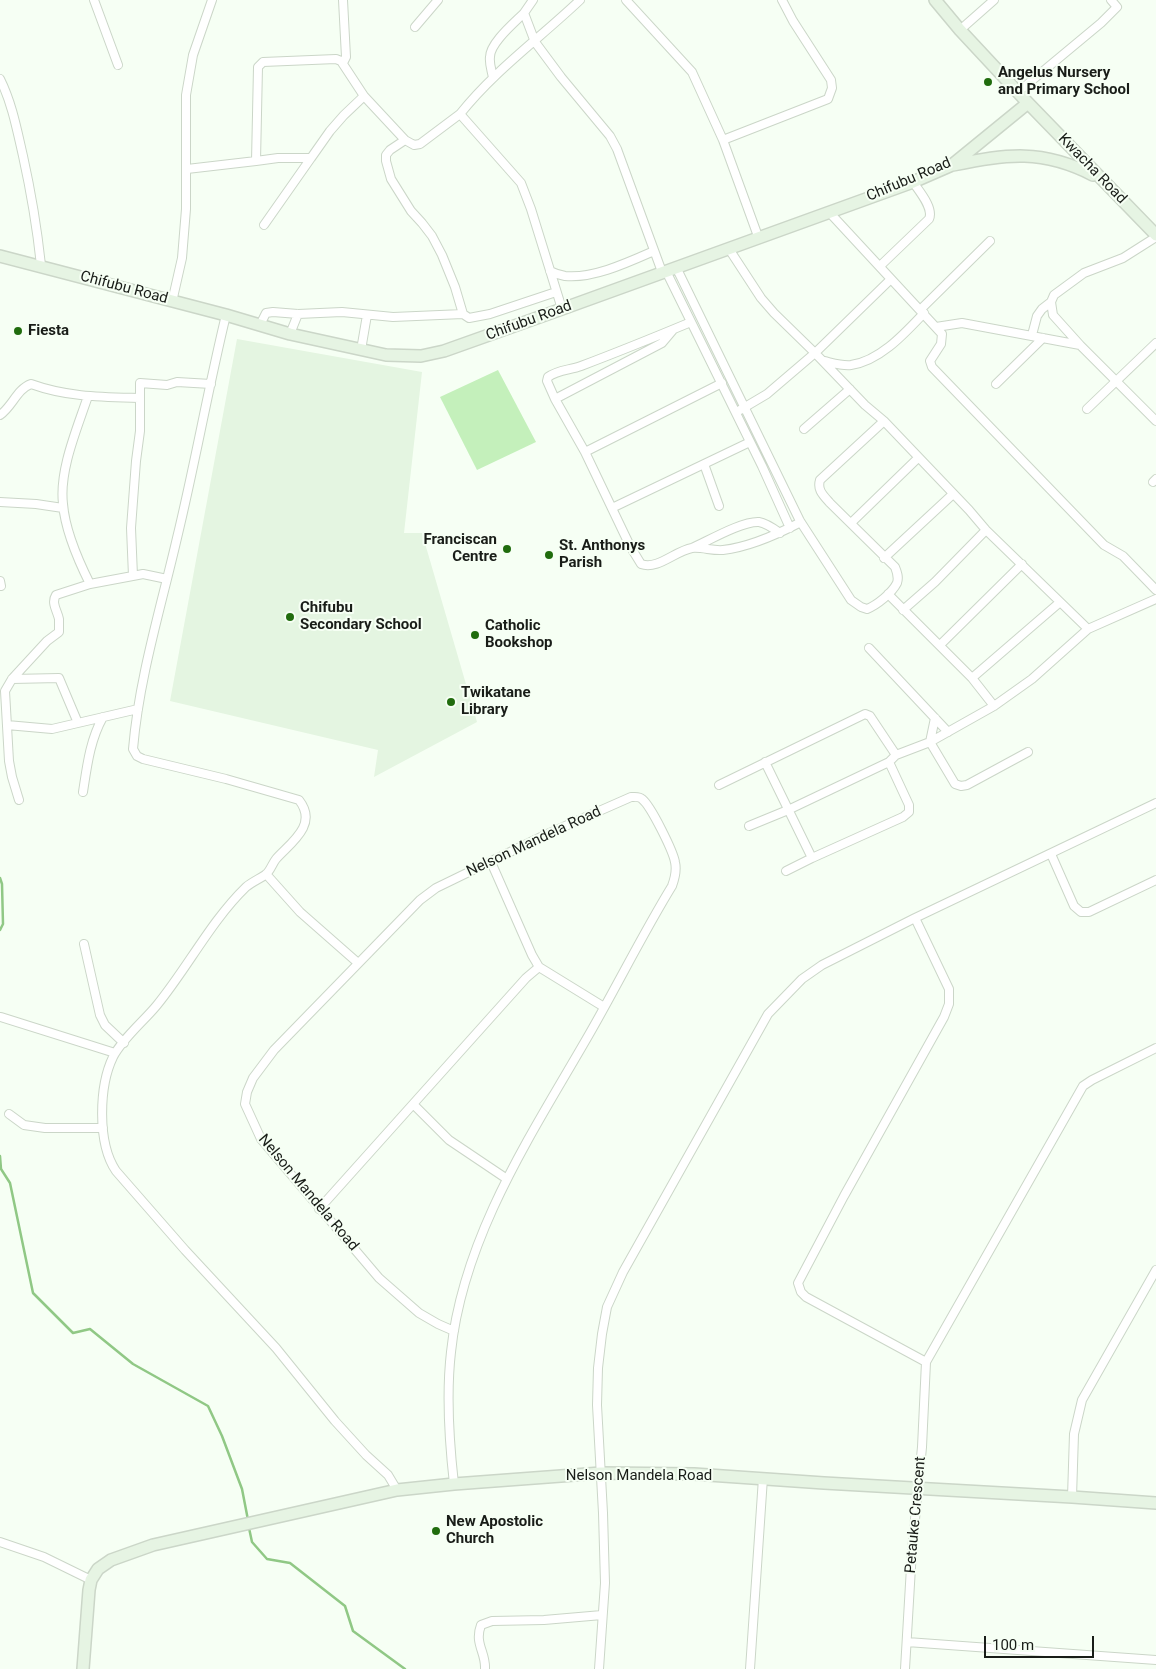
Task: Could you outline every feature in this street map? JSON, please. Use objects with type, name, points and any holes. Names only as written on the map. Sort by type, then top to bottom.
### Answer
[{"type":"main road","name":"Kwacha Road","points":[[935,0],[960,30],[1028,103],[1156,236]]},
{"type":"main road","name":"Chifubu Road","points":[[0,256],[42,265],[290,334],[386,356],[421,356],[444,351],[913,182],[952,165],[1028,103]]},
{"type":"main road","points":[[952,165],[996,156],[1043,158],[1075,165],[1102,179]]},
{"type":"main road","name":"Nelson Mandela Road","points":[[454,1484],[601,1473],[694,1474],[1156,1503]]},
{"type":"main road","points":[[83,1669],[89,1590],[98,1568],[112,1560],[153,1545],[271,1517],[397,1490],[454,1484]]},
{"type":"street","points":[[172,302],[182,258],[186,209],[186,95],[193,55],[212,0]]},
{"type":"street","points":[[343,0],[346,54],[343,63]]},
{"type":"street","points":[[415,27],[438,0]]},
{"type":"street","points":[[493,78],[490,53],[500,37],[524,13],[533,0]]},
{"type":"street","points":[[256,161],[256,90],[258,68],[263,62],[336,59],[343,63],[364,96],[405,140],[414,145],[420,144],[460,114],[493,78],[580,0]]},
{"type":"street","points":[[626,0],[692,72],[723,140],[759,239]]},
{"type":"street","points":[[723,140],[828,99],[832,94],[830,80],[782,0]]},
{"type":"street","points":[[960,30],[994,0]]},
{"type":"street","points":[[1018,92],[1101,23],[1119,3],[1112,0]]},
{"type":"street","points":[[96,1],[118,65]]},
{"type":"street","points":[[524,13],[535,42],[610,136],[654,251],[668,270],[718,352],[800,521],[851,600],[867,609],[881,601],[888,594],[897,583],[898,575],[894,567],[820,492],[818,486],[820,480],[884,421]]},
{"type":"street","points":[[0,79],[6,90],[18,133],[34,206],[42,265]]},
{"type":"street","points":[[264,225],[330,131],[364,96]]},
{"type":"street","points":[[460,114],[521,183],[562,309]]},
{"type":"street","points":[[405,140],[386,155],[391,179],[411,211],[435,242],[455,287],[463,314]]},
{"type":"street","points":[[187,169],[278,158],[311,158]]},
{"type":"street","points":[[880,266],[929,220],[931,215],[913,182]]},
{"type":"street","points":[[829,212],[942,334],[941,344],[930,361],[932,367],[1104,545],[1123,556],[1156,590]]},
{"type":"street","points":[[1032,335],[1037,316],[1051,302],[1054,295],[1084,273],[1123,258],[1156,236]]},
{"type":"street","points":[[823,361],[849,365],[867,359],[889,347],[990,241]]},
{"type":"street","points":[[729,249],[761,298],[850,390],[884,421],[986,530],[1059,603],[1088,629]]},
{"type":"street","points":[[550,271],[564,276],[594,273],[632,261],[654,251]]},
{"type":"street","points":[[668,270],[790,528]]},
{"type":"street","points":[[736,412],[767,394],[815,353],[891,279]]},
{"type":"street","points":[[260,325],[266,313],[273,312],[298,314],[342,312],[392,317],[463,314],[469,318],[490,314],[556,292]]},
{"type":"street","points":[[1051,302],[1053,315],[1080,345],[1156,421]]},
{"type":"street","points":[[290,334],[298,314]]},
{"type":"street","points":[[226,315],[196,457],[153,634],[132,749],[137,756],[143,759],[299,800],[306,813],[306,822],[302,831],[275,860],[266,874],[246,887],[226,910],[158,1005],[115,1053],[108,1070],[103,1094],[103,1128],[109,1157],[116,1171],[185,1250],[276,1348],[366,1455],[388,1475],[397,1490]]},
{"type":"street","points":[[361,350],[367,315]]},
{"type":"street","points":[[691,322],[578,367],[552,373],[547,381],[585,452],[630,546],[642,564],[651,566],[734,528],[752,522],[760,522],[780,532]]},
{"type":"street","points":[[936,327],[962,324],[1080,345]]},
{"type":"street","points":[[555,399],[662,343],[674,329]]},
{"type":"street","points":[[996,384],[1043,338]]},
{"type":"street","points":[[1087,409],[1156,343]]},
{"type":"street","points":[[709,357],[718,352]]},
{"type":"street","points":[[133,576],[131,528],[140,431],[140,383],[167,385],[177,382],[211,384]]},
{"type":"street","points":[[585,452],[722,383]]},
{"type":"street","points":[[0,415],[7,411],[25,386],[31,384],[60,393],[140,398]]},
{"type":"street","points":[[804,429],[850,390]]},
{"type":"street","points":[[88,396],[68,458],[62,500],[77,556],[90,584]]},
{"type":"street","points":[[612,508],[750,442]]},
{"type":"street","points":[[851,523],[918,458]]},
{"type":"street","points":[[762,466],[770,462]]},
{"type":"street","points":[[704,464],[719,506]]},
{"type":"street","points":[[884,558],[953,494]]},
{"type":"street","points":[[0,502],[63,508]]},
{"type":"street","points":[[692,548],[720,550],[736,548],[800,524],[800,521]]},
{"type":"street","points":[[903,610],[986,530]]},
{"type":"street","points":[[940,645],[1022,564]]},
{"type":"street","points":[[19,800],[9,761],[5,691],[12,679],[47,641],[59,632],[59,621],[53,602],[56,595],[90,584],[144,574],[167,579]]},
{"type":"street","points":[[888,594],[972,678],[994,706]]},
{"type":"street","points":[[748,826],[788,810],[889,762],[896,755],[930,742],[948,732],[994,706],[1032,679],[1088,629],[1156,599]]},
{"type":"street","points":[[972,678],[1059,603]]},
{"type":"street","points":[[869,648],[948,732]]},
{"type":"street","points":[[12,679],[59,678],[78,723]]},
{"type":"street","points":[[7,725],[52,728],[138,709]]},
{"type":"street","points":[[719,785],[865,714],[870,716],[896,755]]},
{"type":"street","points":[[83,792],[86,766],[95,731],[103,718]]},
{"type":"street","points":[[935,718],[930,742],[955,784],[967,785],[1028,752]]},
{"type":"street","points":[[765,762],[812,858]]},
{"type":"street","points":[[786,872],[812,858],[903,817],[908,812],[909,805],[889,762]]},
{"type":"street","name":"Nelson Mandela Road","points":[[454,1331],[418,1313],[379,1278],[261,1139],[245,1104],[247,1092],[253,1078],[274,1050],[420,900],[436,888],[547,834],[637,796],[648,805],[675,863],[676,874],[672,886],[507,1179],[484,1227],[474,1255],[450,1352],[449,1391],[454,1484]]},
{"type":"street","points":[[599,1669],[604,1583],[598,1434],[598,1368],[607,1307],[623,1272],[768,1014],[802,979],[822,965],[1156,803]]},
{"type":"street","points":[[1051,854],[1074,906],[1080,912],[1088,912],[1156,880]]},
{"type":"street","points":[[491,862],[539,967],[604,1007]]},
{"type":"street","points":[[266,874],[300,912],[358,963]]},
{"type":"street","points":[[916,918],[948,988],[949,1004],[944,1017],[844,1196],[798,1283],[801,1292],[806,1297],[926,1362],[1083,1086],[1156,1048]]},
{"type":"street","points":[[84,944],[100,1015],[105,1025],[124,1042]]},
{"type":"street","points":[[320,1208],[526,978],[539,967]]},
{"type":"street","points":[[1,1017],[115,1053]]},
{"type":"street","points":[[414,1105],[449,1140],[507,1179]]},
{"type":"street","points":[[9,1114],[24,1125],[45,1128],[103,1128]]},
{"type":"street","points":[[1072,1497],[1074,1434],[1082,1400],[1156,1270]]},
{"type":"street","name":"Petauke Crescent","points":[[905,1669],[922,1447],[926,1362]]},
{"type":"street","points":[[750,1669],[763,1478]]},
{"type":"street","points":[[0,1542],[44,1557],[92,1580]]},
{"type":"street","points":[[485,1669],[478,1634],[481,1625],[492,1622],[602,1615]]},
{"type":"street","points":[[907,1642],[1156,1660]]},
{"type":"shaded area","name":"Chifubu Secondary School","points":[[237,339],[422,372],[404,533],[422,533],[477,722],[374,777],[378,750],[170,701]]},
{"type":"green space","points":[[498,370],[536,442],[477,470],[440,397]]},
{"type":"waterway","points":[[0,878],[2,884],[3,924],[0,930]]},
{"type":"waterway","points":[[0,1156],[1,1169],[10,1183],[33,1293],[73,1333],[90,1329],[133,1364],[208,1406],[222,1436],[242,1489],[248,1520]]},
{"type":"waterway","points":[[249,1528],[252,1542],[267,1559],[290,1563],[345,1606],[353,1631],[405,1669]]},
{"type":"place","name":"Angelus Nursery and Primary School","points":[[988,82]]},
{"type":"place","name":"Fiesta","points":[[18,331]]},
{"type":"place","name":"Franciscan Centre","points":[[507,549]]},
{"type":"place","name":"St. Anthonys Parish","points":[[549,555]]},
{"type":"place","name":"Chifubu Secondary School","points":[[290,617]]},
{"type":"place","name":"Catholic Bookshop","points":[[475,635]]},
{"type":"place","name":"Twikatane Library","points":[[451,702]]},
{"type":"place","name":"New Apostolic Church","points":[[436,1531]]}]
